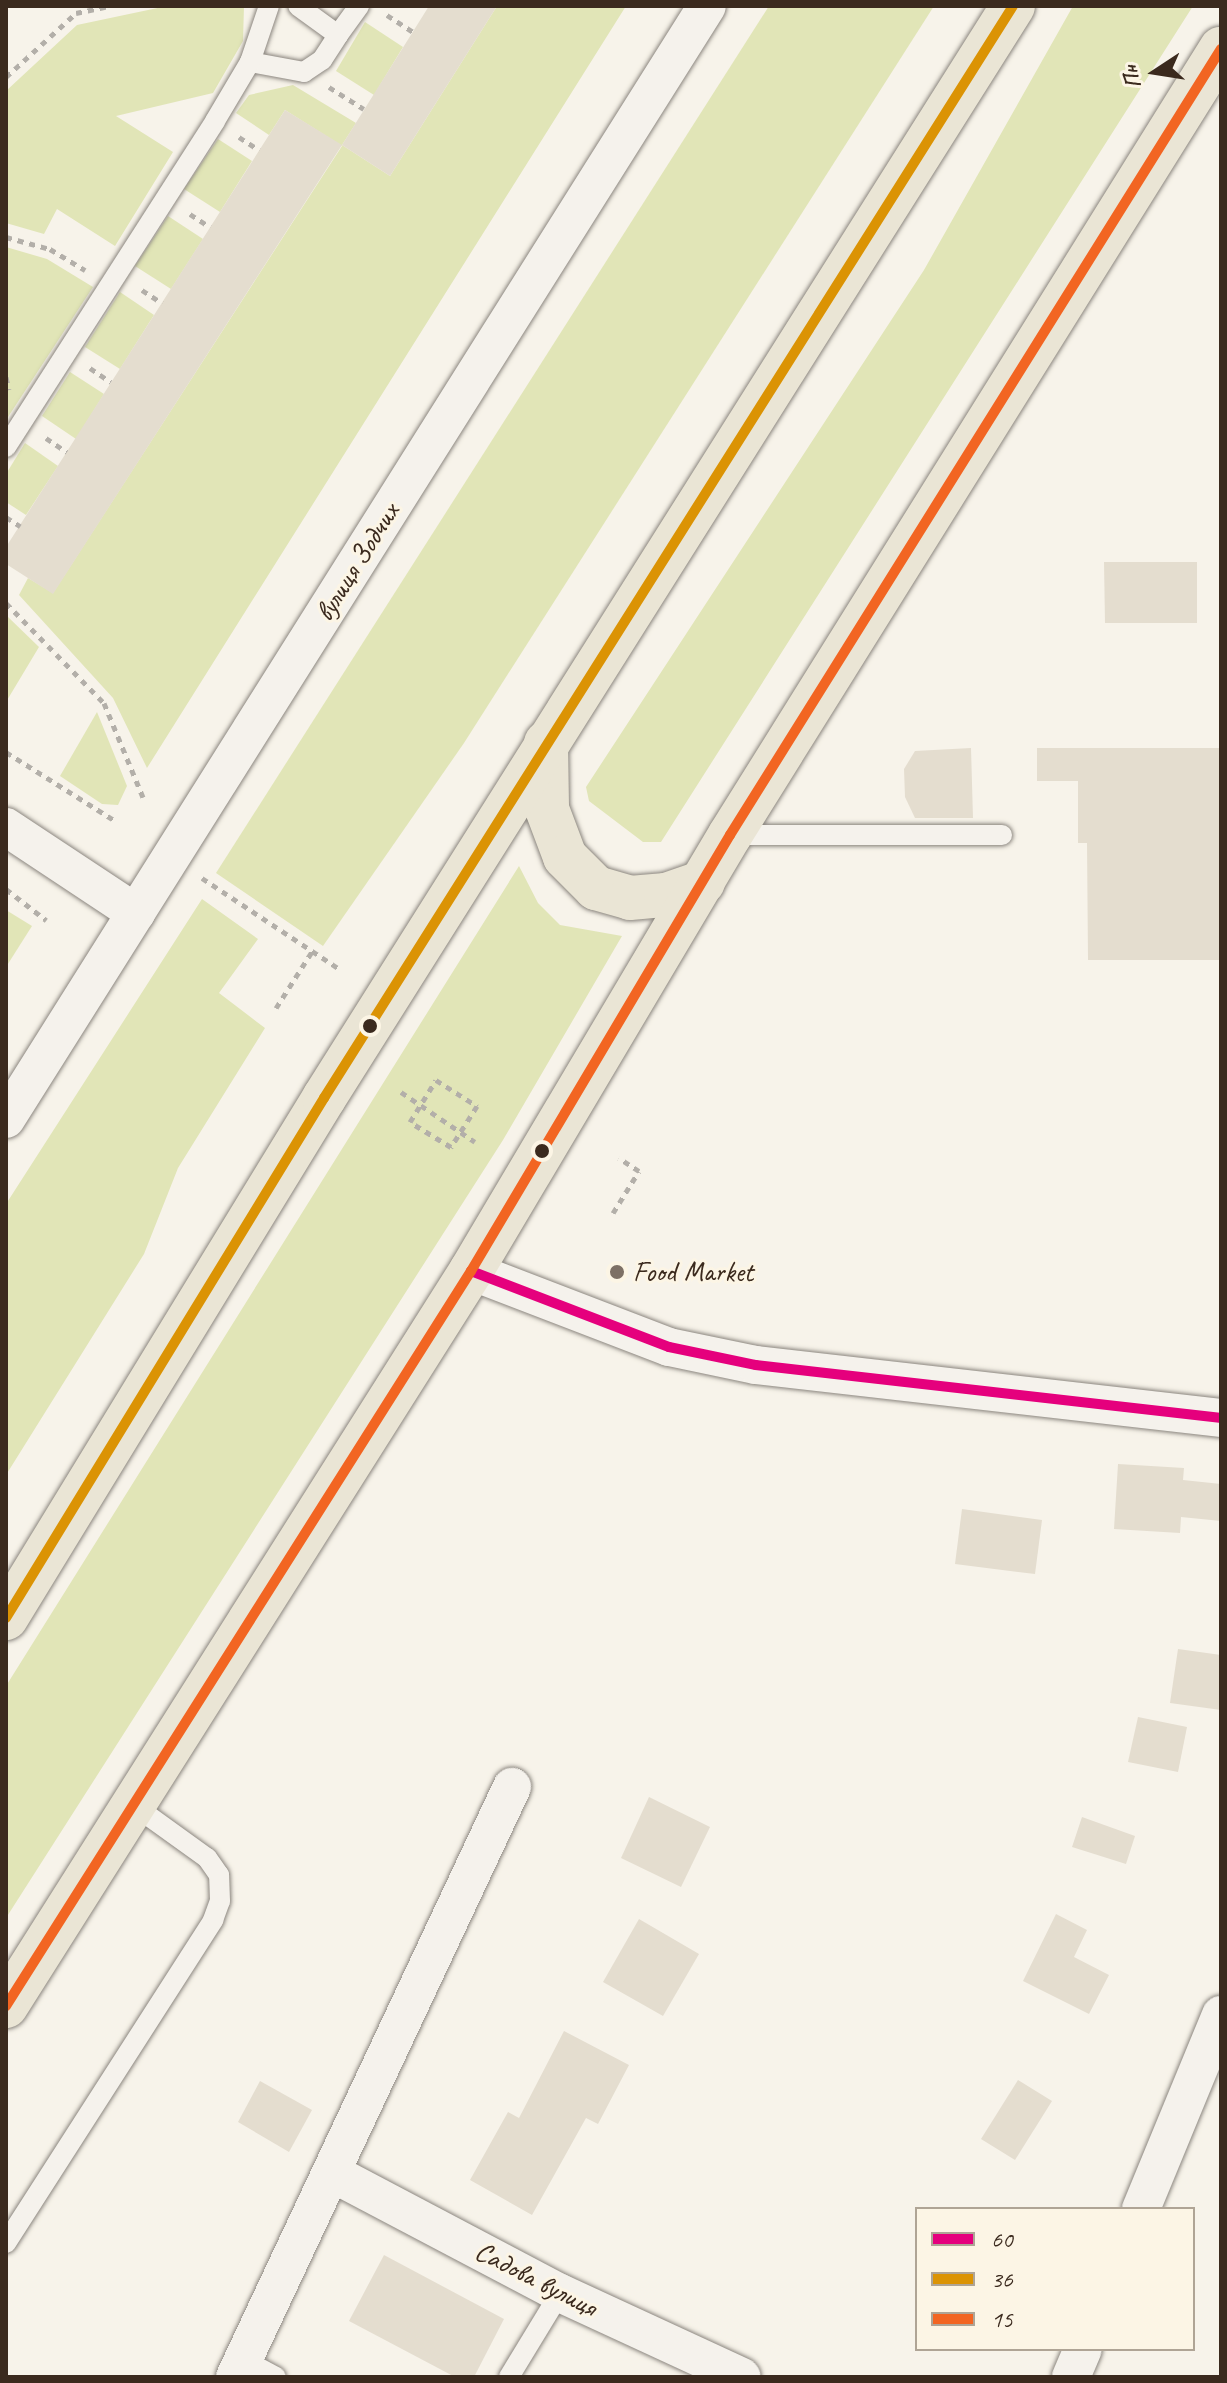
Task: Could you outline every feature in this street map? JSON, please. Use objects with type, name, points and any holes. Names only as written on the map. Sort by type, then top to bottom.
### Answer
[{"type":"highway","points":[[6,1618],[546,743],[1013,6]]},
{"type":"highway","points":[[6,2006],[136,1807],[471,1271],[730,835],[1221,49]]},
{"type":"highway","points":[[546,743],[547,809],[565,857],[596,888],[630,898],[666,895],[703,882]]},
{"type":"street","name":"вулиця Зодчих","points":[[6,1119],[707,6]]},
{"type":"street","points":[[6,827],[136,913]]},
{"type":"street","points":[[471,1271],[669,1347],[756,1365],[1221,1418]]},
{"type":"street","points":[[251,2371],[334,2174],[512,1787]]},
{"type":"street","points":[[1142,2207],[1221,2015]]},
{"type":"street","name":"Садова вулиця","points":[[334,2174],[560,2293],[742,2377]]},
{"type":"street","points":[[1071,2377],[1082,2351]]},
{"type":"lane","points":[[6,447],[250,62],[269,6]]},
{"type":"lane","points":[[298,6],[338,35]]},
{"type":"lane","points":[[250,62],[304,72],[322,60],[359,6]]},
{"type":"lane","points":[[730,835],[1002,835]]},
{"type":"lane","points":[[6,2243],[220,1901],[219,1875],[207,1858],[136,1807]]},
{"type":"lane","points":[[509,2377],[560,2293]]},
{"type":"path","points":[[6,77],[76,13],[110,6]]},
{"type":"path","points":[[374,6],[413,32]]},
{"type":"path","points":[[6,237],[50,249],[110,285]]},
{"type":"path","points":[[6,517],[20,526]]},
{"type":"path","points":[[6,603],[104,703],[143,797]]},
{"type":"path","points":[[6,752],[117,822]]},
{"type":"path","points":[[202,878],[338,968]]},
{"type":"path","points":[[6,889],[46,920]]},
{"type":"path","points":[[276,1008],[313,950]]},
{"type":"path","points":[[436,1080],[477,1106],[460,1132],[451,1147],[410,1122],[436,1080]]},
{"type":"path","points":[[401,1092],[475,1142]]},
{"type":"path","points":[[613,1213],[639,1171],[619,1158]]},
{"type":"green space","points":[[167,6],[244,6],[243,41],[213,93],[116,116],[173,152],[115,246],[57,209],[44,234],[6,223],[6,91],[77,25]]},
{"type":"green space","points":[[497,6],[626,6],[147,768],[113,698],[19,595],[28,578],[53,593],[342,146],[285,110],[269,135],[236,113],[249,95],[293,85],[356,123],[342,145],[390,176]]},
{"type":"green space","points":[[769,6],[934,6],[464,743],[323,946],[216,873]]},
{"type":"green space","points":[[1073,6],[1193,6],[661,842],[643,842],[589,801],[586,787],[924,270]]},
{"type":"green space","points":[[365,22],[403,47],[374,95],[336,71]]},
{"type":"green space","points":[[218,139],[252,161],[220,212],[184,189]]},
{"type":"green space","points":[[168,216],[203,239],[171,289],[135,266]]},
{"type":"green space","points":[[6,247],[47,259],[93,287],[6,420]]},
{"type":"green space","points":[[120,292],[154,315],[120,369],[85,347]]},
{"type":"green space","points":[[70,372],[104,394],[76,439],[42,416]]},
{"type":"green space","points":[[25,443],[58,466],[26,515],[6,502],[6,474]]},
{"type":"green space","points":[[6,618],[39,647],[6,702]]},
{"type":"green space","points":[[97,712],[127,786],[118,805],[102,804],[60,776]]},
{"type":"green space","points":[[519,866],[538,903],[560,925],[622,936],[503,1140],[6,1918],[6,1686]]},
{"type":"green space","points":[[202,899],[258,939],[219,993],[265,1028],[178,1168],[144,1254],[6,1475],[6,1204]]},
{"type":"green space","points":[[6,910],[32,926],[6,967]]},
{"type":"building","points":[[429,6],[497,6],[390,176],[342,145]]},
{"type":"building","points":[[285,110],[342,145],[53,594],[6,564],[6,547]]},
{"type":"building","points":[[1104,562],[1197,562],[1197,623],[1105,623]]},
{"type":"building","points":[[971,748],[973,818],[915,818],[905,797],[904,769],[915,751]]},
{"type":"building","points":[[1037,748],[1221,748],[1221,960],[1088,960],[1087,843],[1078,843],[1078,781],[1037,781]]},
{"type":"building","points":[[1118,1464],[1184,1468],[1183,1480],[1221,1484],[1221,1521],[1181,1517],[1180,1533],[1114,1529]]},
{"type":"building","points":[[962,1509],[1042,1520],[1035,1574],[955,1564]]},
{"type":"building","points":[[1178,1649],[1221,1655],[1221,1710],[1170,1703]]},
{"type":"building","points":[[1138,1717],[1187,1727],[1178,1772],[1128,1762]]},
{"type":"building","points":[[649,1797],[710,1827],[681,1887],[621,1858]]},
{"type":"building","points":[[1082,1817],[1135,1836],[1126,1864],[1072,1847]]},
{"type":"building","points":[[1056,1914],[1087,1930],[1074,1957],[1109,1975],[1089,2014],[1023,1981]]},
{"type":"building","points":[[639,1919],[699,1954],[663,2016],[603,1982]]},
{"type":"building","points":[[564,2031],[629,2065],[598,2124],[586,2118],[532,2215],[470,2180],[508,2112],[519,2118]]},
{"type":"building","points":[[1018,2080],[1052,2101],[1015,2160],[981,2139]]},
{"type":"building","points":[[260,2081],[312,2110],[289,2152],[238,2122]]},
{"type":"building","points":[[384,2255],[504,2319],[474,2377],[455,2377],[349,2321]]},
{"type":"transit line","name":"36","points":[[6,1618],[324,1098],[1013,6]]},
{"type":"transit line","name":"15","points":[[6,2006],[471,1271],[730,835],[1221,49]]},
{"type":"transit line","name":"60","points":[[471,1271],[669,1347],[756,1365],[1221,1418]]},
{"type":"place","name":"Food Market","points":[[617,1272]]}]
